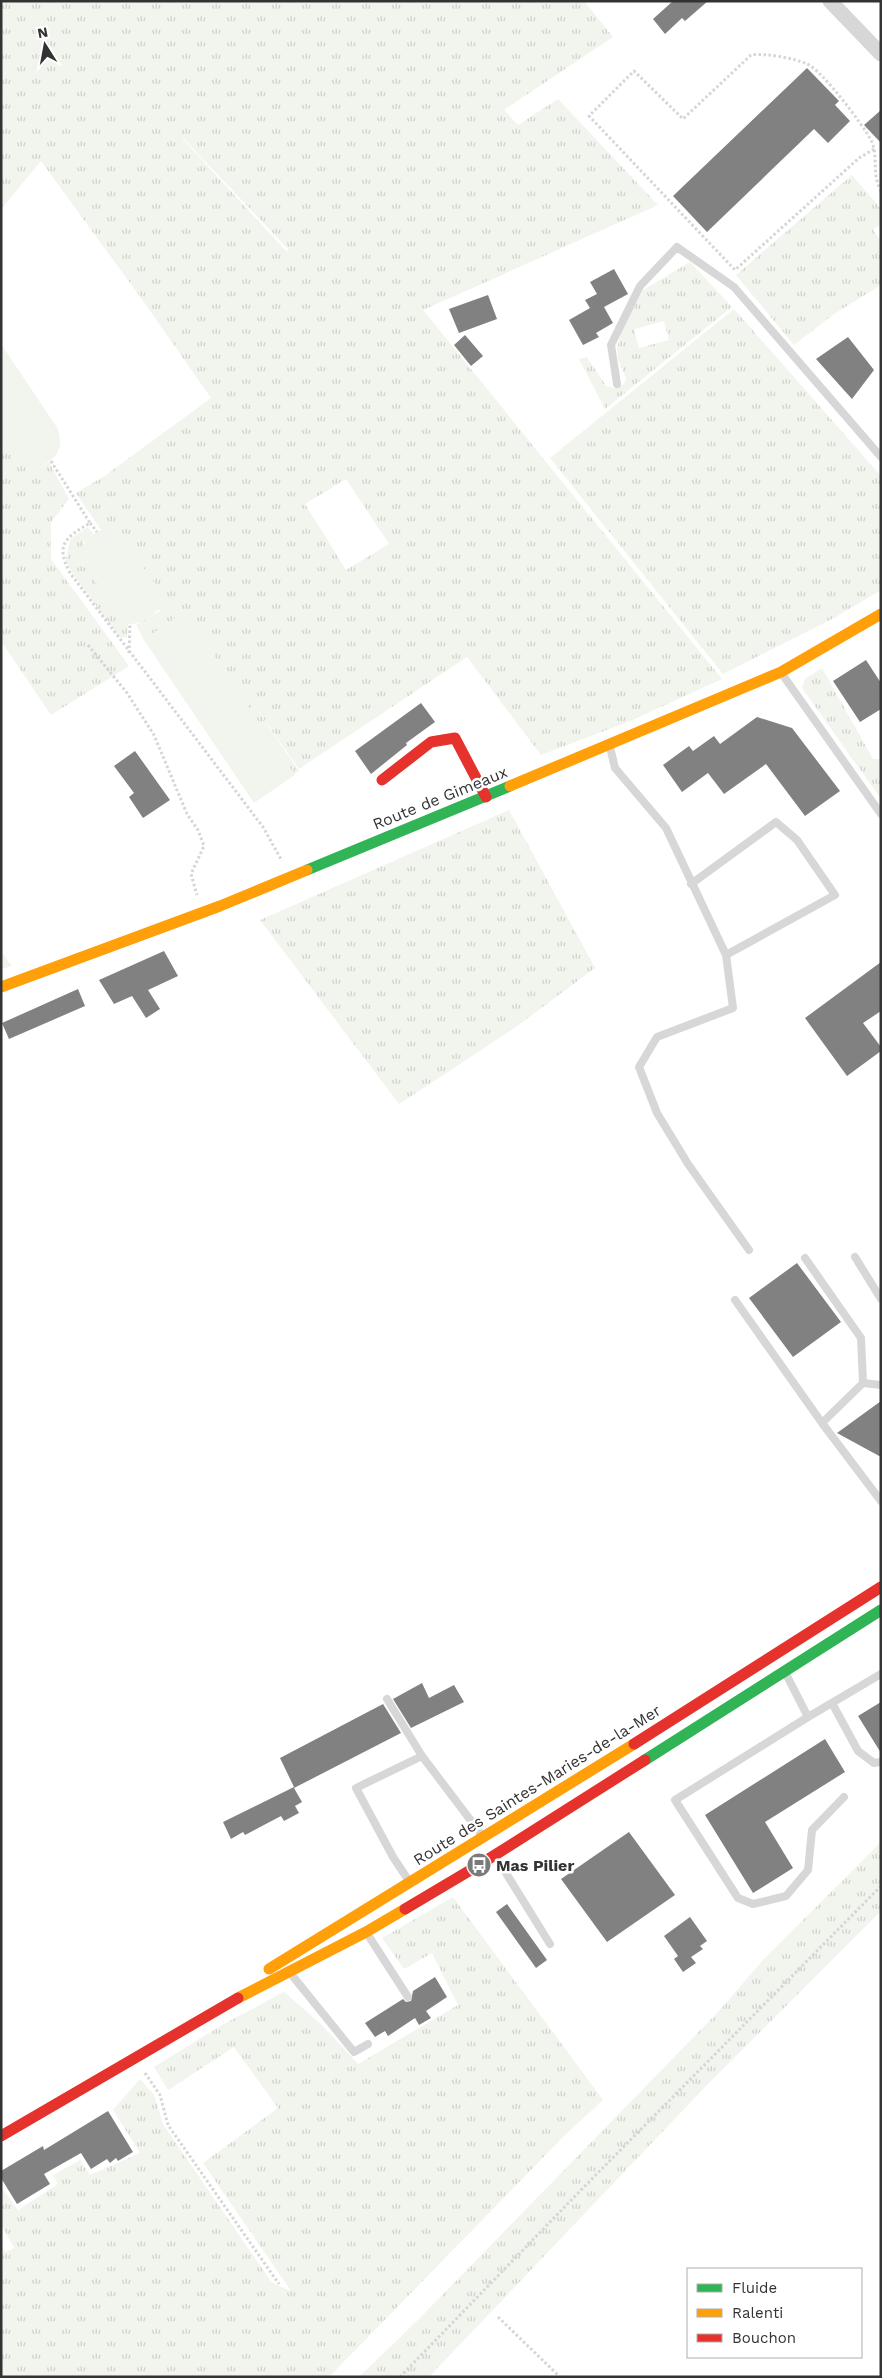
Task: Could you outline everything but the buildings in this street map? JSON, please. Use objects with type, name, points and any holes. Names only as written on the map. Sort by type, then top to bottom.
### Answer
[{"type":"main road","name":"Route de Gimeaux","points":[[1,987],[201,913],[610,745],[780,672],[881,614]]},
{"type":"main road","points":[[382,780],[431,742],[455,738],[486,797]]},
{"type":"main road","name":"Route des Saintes-Maries-de-la-Mer","points":[[212,2012],[282,1959],[356,1915],[416,1891],[489,1847],[603,1764],[881,1587]]},
{"type":"main road","name":"Route des Saintes-Maries-de-la-Mer","points":[[1,2136],[212,2012],[366,1932],[416,1891],[489,1847],[613,1782],[881,1610]]},
{"type":"street","points":[[830,1],[881,54]]},
{"type":"lane","points":[[617,384],[611,345],[640,286],[677,247],[734,287],[881,457]]},
{"type":"lane","points":[[780,672],[881,814]]},
{"type":"lane","points":[[610,745],[616,768],[666,828],[726,955],[733,1008],[657,1037],[639,1067],[657,1113],[688,1164],[749,1250]]},
{"type":"lane","points":[[691,884],[776,822],[797,840],[834,895],[726,955]]},
{"type":"lane","points":[[855,1257],[881,1299]]},
{"type":"lane","points":[[805,1258],[861,1338],[863,1383],[822,1422]]},
{"type":"lane","points":[[735,1300],[881,1501]]},
{"type":"lane","points":[[863,1383],[881,1385]]},
{"type":"lane","points":[[774,1656],[808,1718]]},
{"type":"lane","points":[[844,1797],[812,1830],[808,1870],[786,1896],[753,1904],[738,1898],[675,1800],[881,1674]]},
{"type":"lane","points":[[387,1699],[422,1756],[489,1847],[550,1944]]},
{"type":"lane","points":[[832,1703],[858,1750],[874,1763],[881,1762]]},
{"type":"lane","points":[[416,1891],[393,1858],[356,1788],[422,1756]]},
{"type":"lane","points":[[603,1764],[613,1782]]},
{"type":"lane","points":[[356,1915],[408,1997]]},
{"type":"lane","points":[[282,1959],[290,1973],[354,2052],[368,2044]]},
{"type":"path","points":[[874,149],[859,158],[734,270],[589,116],[634,71],[683,119],[751,55],[766,53],[808,64],[842,98],[874,149],[874,180],[881,191]]},
{"type":"path","points":[[51,461],[97,532]]},
{"type":"path","points":[[90,522],[68,536],[61,550],[62,558],[70,573],[263,827],[291,877]]},
{"type":"path","points":[[129,653],[130,624]]},
{"type":"path","points":[[88,645],[127,693],[154,735],[187,814],[198,830],[204,846],[191,874],[201,913]]},
{"type":"path","points":[[400,2377],[583,2188],[881,1886]]},
{"type":"path","points":[[135,2057],[160,2095],[168,2125],[278,2284]]},
{"type":"path","points":[[498,2317],[560,2377]]},
{"type":"green space","points":[[1,1],[584,1],[613,37],[504,110],[518,125],[558,99],[658,205],[423,310],[722,679],[628,722],[541,755],[467,657],[299,769],[245,692],[299,771],[294,774],[184,612],[144,640],[136,625],[160,611],[105,528],[101,530],[76,493],[106,475],[211,398],[41,161],[1,209]],"holes":[[[183,138],[289,250],[286,251]],[[346,479],[389,544],[346,570],[305,504]]]},
{"type":"green space","points":[[852,175],[881,209],[881,224],[873,230],[881,241],[881,285],[834,314],[794,345],[736,275]]},
{"type":"green space","points":[[690,262],[732,307],[605,409],[579,359],[587,357],[606,386],[615,388],[624,384],[626,378],[618,359],[617,349],[621,332],[643,290]],"holes":[[[664,321],[669,340],[639,348],[634,329]]]},
{"type":"green space","points":[[734,309],[881,476],[881,590],[834,618],[723,674],[550,458]]},
{"type":"green space","points":[[1,344],[58,429],[60,445],[56,455],[33,471],[18,464],[1,438]]},
{"type":"green space","points":[[1,438],[18,464],[33,471],[49,462],[69,499],[51,522],[51,559],[129,666],[51,715],[1,641]]},
{"type":"green space","points":[[88,527],[93,534],[83,543],[82,562],[128,624],[127,637],[120,638],[71,571],[66,560],[70,539]]},
{"type":"green space","points":[[105,528],[117,531],[161,592],[165,601],[153,615],[142,621],[124,624],[82,562],[79,551],[81,547],[90,537]]},
{"type":"green space","points":[[184,612],[295,775],[254,803],[144,640]]},
{"type":"green space","points":[[822,668],[873,759],[881,759],[881,799],[802,688],[805,679]]},
{"type":"green space","points":[[509,810],[595,968],[516,1027],[399,1104],[260,920]]},
{"type":"green space","points":[[1,951],[12,966],[1,969]]},
{"type":"green space","points":[[881,1842],[881,1911],[707,2085],[429,2377],[359,2377],[421,2317],[718,2012],[764,1959]]},
{"type":"green space","points":[[453,1897],[603,2100],[565,2135],[329,2377],[1,2377],[1,2245],[5,2252],[14,2248],[1,2224],[1,2187],[18,2210],[58,2184],[53,2175],[80,2160],[90,2175],[140,2153],[113,2110],[140,2079],[154,2095],[163,2124],[272,2283],[291,2291],[203,2163],[278,2108],[234,2047],[168,2090],[154,2067],[222,2025],[284,1992],[322,2025],[358,2064],[458,2005],[432,1953],[404,1969],[382,1938]]},
{"type":"traffic: fast","points":[[307,870],[510,786]]},
{"type":"traffic: fast","points":[[645,1760],[881,1610]]},
{"type":"traffic: slow","points":[[510,786],[781,672],[881,614]]},
{"type":"traffic: slow","points":[[1,987],[220,906],[307,870]]},
{"type":"traffic: slow","points":[[269,1969],[634,1744]]},
{"type":"traffic: slow","points":[[238,1998],[366,1932],[405,1909]]},
{"type":"traffic: jam","points":[[382,780],[431,742],[455,738],[486,797]]},
{"type":"traffic: jam","points":[[634,1744],[881,1587]]},
{"type":"traffic: jam","points":[[405,1909],[479,1865],[645,1760]]},
{"type":"traffic: jam","points":[[1,2136],[238,1998]]},
{"type":"place","name":"Mas Pilier","points":[[479,1865]]}]
